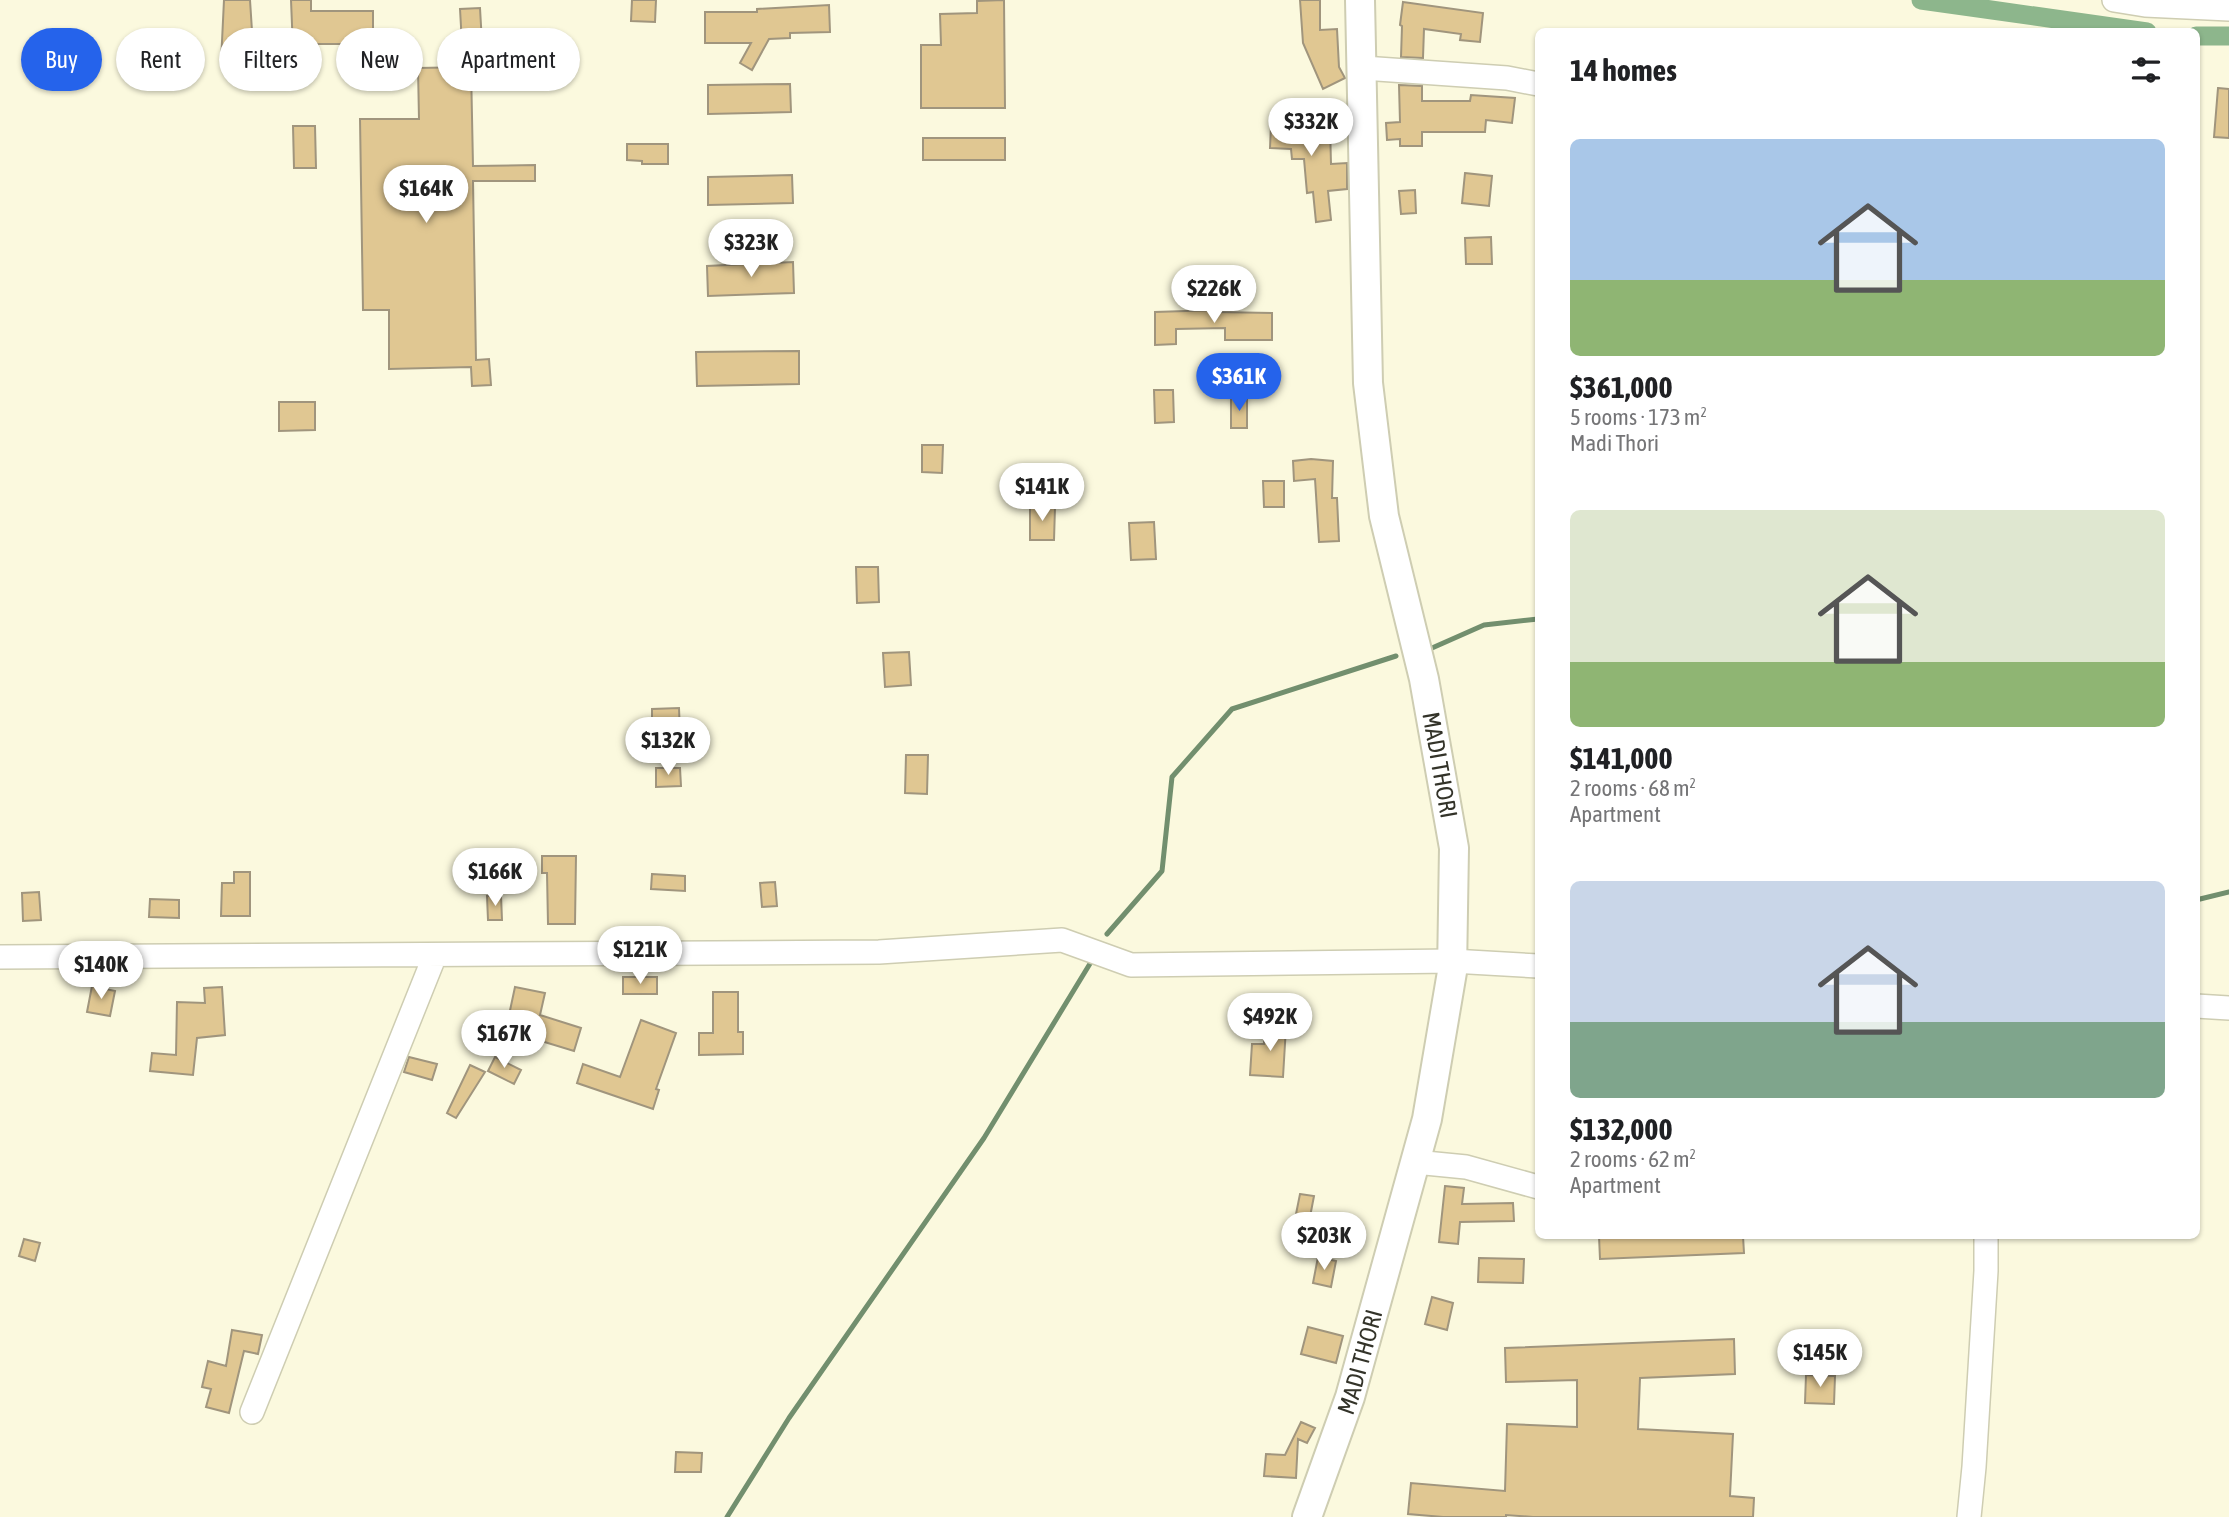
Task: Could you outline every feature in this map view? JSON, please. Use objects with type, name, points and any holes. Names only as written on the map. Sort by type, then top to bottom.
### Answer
[{"type":"main road","name":"MADI THORI","points":[[1307,1517],[1350,1397],[1427,1119],[1452,961],[1454,848],[1424,679],[1384,516],[1368,383],[1360,0]]},
{"type":"street","points":[[2114,0],[2145,5],[2229,9]]},
{"type":"street","points":[[1363,68],[1507,78],[1535,83]]},
{"type":"street","points":[[0,957],[878,951],[1062,940],[1131,965],[1452,961],[1535,966]]},
{"type":"street","points":[[252,1412],[435,955]]},
{"type":"street","points":[[2200,1006],[2229,1008]]},
{"type":"street","points":[[1415,1162],[1466,1167],[1535,1186]]},
{"type":"street","points":[[1969,1517],[1986,1239]]},
{"type":"building","points":[[224,0],[250,0],[252,28],[223,28]]},
{"type":"building","points":[[291,0],[311,0],[311,11],[373,11],[373,28],[336,28],[336,44],[322,44],[322,28],[292,28]]},
{"type":"building","points":[[632,0],[656,0],[655,22],[631,21]]},
{"type":"building","points":[[1004,0],[1005,108],[921,108],[921,45],[941,45],[940,14],[977,13],[977,1]]},
{"type":"building","points":[[1300,0],[1320,0],[1320,30],[1337,29],[1339,67],[1345,78],[1323,89],[1303,43]]},
{"type":"building","points":[[1403,2],[1483,13],[1480,42],[1460,40],[1461,34],[1424,29],[1423,58],[1401,57],[1400,25]]},
{"type":"building","points":[[829,5],[830,32],[790,33],[790,38],[769,39],[752,70],[740,63],[751,43],[705,43],[705,12],[757,12],[757,9]]},
{"type":"building","points":[[480,8],[481,28],[461,28],[460,9]]},
{"type":"building","points":[[423,68],[437,68],[437,91],[471,91],[473,166],[535,165],[535,181],[473,181],[476,360],[489,359],[491,385],[472,386],[471,367],[389,369],[389,310],[363,310],[360,119],[419,119],[418,91],[423,91]]},
{"type":"building","points":[[790,84],[791,112],[708,114],[708,85]]},
{"type":"building","points":[[1399,85],[1422,86],[1422,101],[1470,101],[1471,95],[1515,98],[1512,123],[1486,120],[1485,132],[1422,132],[1422,146],[1400,146],[1400,139],[1387,140],[1386,123],[1400,122]]},
{"type":"building","points":[[2218,88],[2229,89],[2229,138],[2214,137]]},
{"type":"building","points":[[1285,104],[1300,104],[1299,126],[1330,126],[1331,164],[1347,163],[1347,189],[1328,191],[1331,220],[1316,222],[1313,192],[1307,193],[1304,159],[1292,159],[1291,149],[1270,148],[1271,125],[1284,125]]},
{"type":"building","points":[[293,126],[315,126],[316,168],[294,168]]},
{"type":"building","points":[[923,138],[1005,138],[1005,160],[923,160]]},
{"type":"building","points":[[627,144],[668,144],[668,164],[642,164],[642,161],[627,160]]},
{"type":"building","points":[[1465,173],[1492,176],[1489,206],[1462,203]]},
{"type":"building","points":[[792,175],[793,203],[708,205],[708,177]]},
{"type":"building","points":[[1415,190],[1416,213],[1401,214],[1399,191]]},
{"type":"building","points":[[1491,237],[1492,264],[1466,264],[1465,238]]},
{"type":"building","points":[[793,262],[794,293],[708,296],[707,266]]},
{"type":"building","points":[[1217,310],[1272,313],[1272,340],[1225,340],[1225,328],[1176,329],[1176,344],[1155,345],[1155,312]]},
{"type":"building","points":[[799,351],[799,384],[697,386],[696,352]]},
{"type":"building","points":[[1154,390],[1173,390],[1174,422],[1155,423]]},
{"type":"building","points":[[1247,397],[1247,428],[1231,428],[1231,398]]},
{"type":"building","points":[[279,402],[315,402],[315,430],[279,431]]},
{"type":"building","points":[[922,445],[943,445],[942,473],[922,472]]},
{"type":"building","points":[[1293,461],[1333,461],[1332,498],[1337,498],[1339,541],[1319,542],[1315,479],[1294,481]]},
{"type":"building","points":[[1263,481],[1284,481],[1284,507],[1264,507]]},
{"type":"building","points":[[1030,507],[1055,507],[1054,540],[1030,540]]},
{"type":"building","points":[[1154,522],[1156,559],[1131,560],[1129,523]]},
{"type":"building","points":[[856,567],[878,567],[879,602],[857,603]]},
{"type":"building","points":[[909,652],[911,685],[885,687],[883,653]]},
{"type":"building","points":[[679,708],[680,734],[652,734],[652,709]]},
{"type":"building","points":[[906,755],[928,755],[927,794],[905,793]]},
{"type":"building","points":[[656,768],[680,768],[681,786],[656,787]]},
{"type":"building","points":[[542,856],[576,856],[575,924],[548,924],[547,873],[542,873]]},
{"type":"building","points":[[234,872],[250,872],[250,916],[221,916],[222,883],[234,883]]},
{"type":"building","points":[[652,874],[685,876],[685,891],[651,889]]},
{"type":"building","points":[[775,882],[777,906],[762,907],[760,883]]},
{"type":"building","points":[[39,892],[41,920],[23,921],[22,893]]},
{"type":"building","points":[[501,895],[502,920],[488,920],[487,896]]},
{"type":"building","points":[[150,899],[179,900],[179,918],[149,917]]},
{"type":"building","points":[[623,977],[657,977],[657,994],[623,994]]},
{"type":"building","points":[[92,986],[115,991],[110,1016],[87,1012]]},
{"type":"building","points":[[222,987],[225,1035],[197,1038],[193,1075],[150,1071],[152,1053],[176,1055],[177,1002],[205,1003],[204,988]]},
{"type":"building","points":[[515,987],[545,993],[540,1015],[581,1028],[574,1051],[505,1034]]},
{"type":"building","points":[[713,992],[738,992],[738,1032],[743,1032],[743,1054],[699,1055],[699,1033],[713,1033]]},
{"type":"building","points":[[641,1020],[676,1033],[656,1089],[659,1090],[653,1109],[577,1083],[583,1064],[620,1077]]},
{"type":"building","points":[[1265,1025],[1286,1027],[1283,1077],[1250,1075],[1252,1044],[1264,1044]]},
{"type":"building","points":[[409,1057],[437,1064],[432,1080],[404,1072]]},
{"type":"building","points":[[495,1057],[521,1070],[514,1084],[488,1071]]},
{"type":"building","points":[[470,1065],[485,1072],[456,1118],[447,1113]]},
{"type":"building","points":[[1445,1186],[1464,1188],[1462,1204],[1513,1203],[1514,1221],[1460,1222],[1458,1244],[1439,1242]]},
{"type":"building","points":[[1300,1194],[1314,1196],[1309,1222],[1295,1219]]},
{"type":"building","points":[[24,1239],[40,1243],[35,1261],[19,1256]]},
{"type":"building","points":[[1599,1239],[1743,1239],[1744,1253],[1600,1259]]},
{"type":"building","points":[[1318,1257],[1336,1261],[1331,1287],[1313,1283]]},
{"type":"building","points":[[1479,1258],[1524,1259],[1523,1283],[1478,1282]]},
{"type":"building","points":[[1432,1297],[1453,1303],[1447,1330],[1425,1324]]},
{"type":"building","points":[[1308,1327],[1343,1336],[1336,1363],[1301,1354]]},
{"type":"building","points":[[232,1330],[262,1335],[258,1354],[244,1351],[229,1413],[206,1407],[211,1389],[202,1387],[208,1361],[226,1366]]},
{"type":"building","points":[[1734,1339],[1735,1374],[1640,1378],[1638,1429],[1733,1434],[1730,1496],[1754,1498],[1753,1517],[1443,1517],[1408,1514],[1411,1483],[1505,1491],[1507,1424],[1577,1427],[1577,1380],[1506,1382],[1505,1348]]},
{"type":"building","points":[[1806,1375],[1835,1376],[1834,1404],[1805,1403]]},
{"type":"building","points":[[1301,1422],[1315,1428],[1307,1443],[1298,1439],[1296,1478],[1264,1476],[1266,1454],[1285,1455]]},
{"type":"building","points":[[676,1452],[702,1453],[701,1472],[675,1472]]},
{"type":"waterway","points":[[1921,0],[2119,28]]},
{"type":"waterway","points":[[2200,36],[2229,36]]},
{"type":"waterway","points":[[1432,648],[1484,625],[1535,619]]},
{"type":"waterway","points":[[1107,934],[1162,871],[1172,777],[1232,709],[1396,656]]},
{"type":"waterway","points":[[2200,899],[2229,892]]},
{"type":"waterway","points":[[727,1517],[789,1418],[984,1138],[1091,962]]}]
